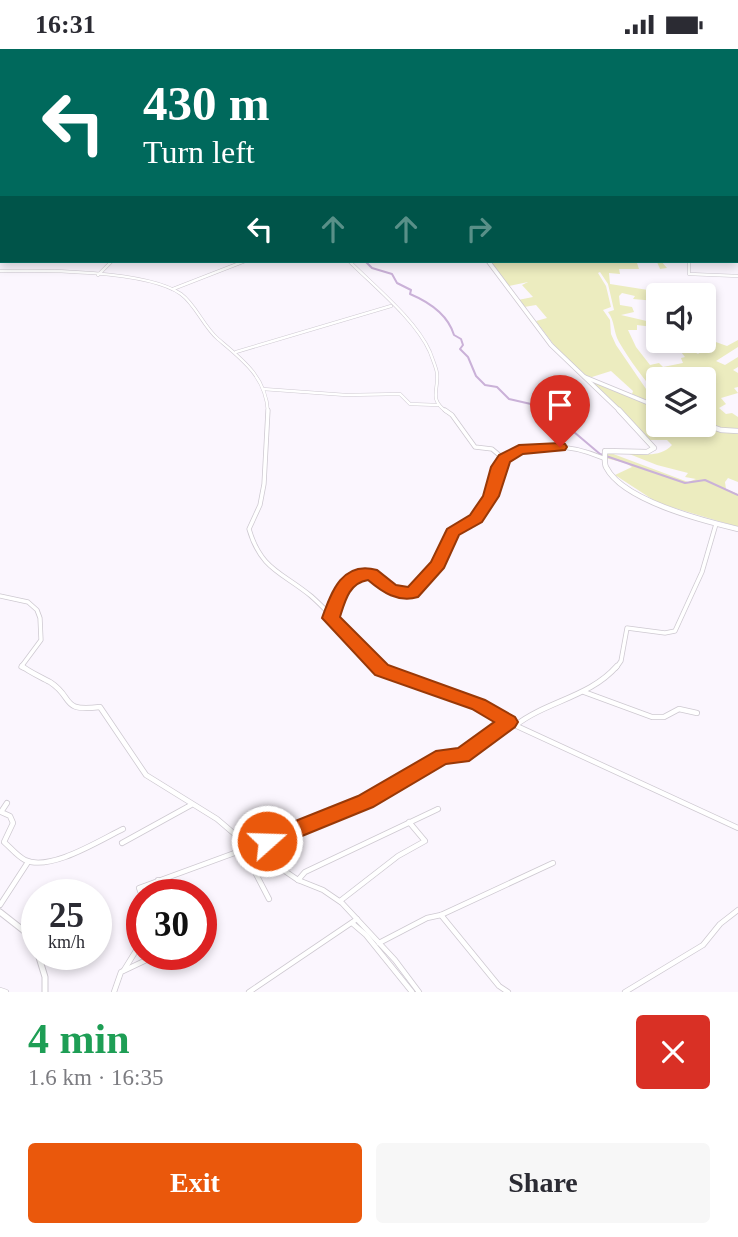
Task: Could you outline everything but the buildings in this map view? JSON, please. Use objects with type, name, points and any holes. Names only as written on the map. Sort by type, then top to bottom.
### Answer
[{"type":"street","points":[[97,275],[110,263]]},
{"type":"street","points":[[173,289],[239,263]]},
{"type":"street","points":[[351,263],[391,306],[402,313],[429,350],[437,373],[434,390],[438,405]]},
{"type":"street","points":[[490,263],[551,345],[645,435],[654,450],[643,453],[612,449],[603,456]]},
{"type":"street","points":[[689,263],[689,274],[738,276]]},
{"type":"street","points":[[0,271],[97,275],[173,289],[185,297],[204,325],[261,378],[267,401],[264,490],[260,507],[250,524],[250,535],[268,567],[311,596],[382,670],[468,700],[508,722],[738,828]]},
{"type":"street","points":[[236,352],[391,306]]},
{"type":"street","points":[[584,377],[593,378],[646,402]]},
{"type":"street","points":[[263,389],[346,395],[400,394],[410,404],[438,405],[452,415],[475,447],[492,449],[504,459]]},
{"type":"street","points":[[716,428],[738,431]]},
{"type":"street","points":[[331,618],[341,588],[358,575],[371,574],[395,592],[414,592],[438,565],[452,532],[476,518],[488,501],[498,467],[504,459],[519,450],[556,447],[603,456]]},
{"type":"street","points":[[603,456],[609,473],[646,499],[738,529]]},
{"type":"street","points":[[516,725],[526,717],[584,692],[621,661],[627,628],[664,633],[675,631],[702,572],[716,524]]},
{"type":"street","points":[[0,596],[28,602],[37,610],[40,618],[41,640],[20,666],[53,684],[69,705],[82,709],[96,706],[104,710],[146,775],[168,786],[191,805],[217,819],[251,848],[298,880],[340,901],[419,992]]},
{"type":"street","points":[[584,692],[652,717],[664,717],[678,709],[696,713]]},
{"type":"street","points":[[161,879],[244,851],[366,802],[443,756],[462,756],[508,722]]},
{"type":"street","points":[[7,803],[1,812],[12,819],[4,842],[28,862],[45,862],[58,858],[123,829]]},
{"type":"street","points":[[122,843],[191,805]]},
{"type":"street","points":[[298,880],[305,872],[438,809]]},
{"type":"street","points":[[340,901],[398,856],[425,841],[409,822]]},
{"type":"street","points":[[267,841],[281,868]]},
{"type":"street","points":[[244,851],[269,899]]},
{"type":"street","points":[[0,905],[28,862]]},
{"type":"street","points":[[379,943],[427,918],[442,915],[553,863]]},
{"type":"street","points":[[625,992],[703,945],[720,923],[738,910]]},
{"type":"street","points":[[0,912],[21,928]]},
{"type":"street","points":[[442,915],[499,986],[508,992]]},
{"type":"street","points":[[249,992],[357,919]]},
{"type":"street","points":[[350,923],[366,935],[412,992]]},
{"type":"street","points":[[114,992],[126,967]]},
{"type":"street","points":[[43,970],[45,992]]},
{"type":"street","points":[[123,972],[127,970]]},
{"type":"street","points":[[0,991],[6,992]]},
{"type":"green space","points":[[492,263],[637,263],[639,269],[619,269],[620,274],[609,273],[610,284],[646,290],[646,300],[633,299],[635,296],[622,293],[619,296],[620,305],[632,307],[634,312],[621,315],[646,321],[646,326],[637,325],[637,330],[628,330],[636,347],[650,365],[659,363],[663,367],[646,367],[646,381],[617,338],[608,312],[614,310],[608,284],[600,272],[598,273],[606,286],[611,307],[603,310],[610,320],[611,334],[646,389],[646,400],[632,394],[633,391],[611,371],[592,377],[586,376],[557,349],[536,321],[547,318],[536,305],[524,307],[518,300],[533,297],[522,285],[528,282],[509,286]]},
{"type":"green space","points":[[657,263],[663,263],[667,268],[660,269]]},
{"type":"green space","points":[[738,340],[738,347],[716,361],[725,365],[738,357],[738,367],[733,370],[738,373],[738,387],[734,388],[738,393],[721,398],[726,404],[719,408],[726,414],[732,413],[738,417],[738,429],[716,427],[716,367],[663,367],[683,363],[681,358],[685,357],[682,353],[716,353],[716,342],[727,346]]},
{"type":"green space","points":[[588,378],[646,403],[646,436]]},
{"type":"green space","points":[[716,427],[738,432],[738,482],[728,478],[725,482],[726,489],[738,494],[738,527],[658,503],[615,475],[632,467],[605,458],[608,452],[688,482],[696,479],[685,477],[688,473],[657,465],[619,450],[654,454],[672,445],[667,440],[650,440],[647,437],[716,437]]},
{"type":"waterway","points":[[367,263],[372,268],[392,274],[397,283],[411,290],[410,294],[431,305],[442,315],[454,335],[461,339],[463,345],[460,349],[468,357],[476,376],[485,385],[497,387],[509,399],[544,407],[551,414],[566,418],[574,432],[600,454],[685,483],[705,480],[738,495]]},
{"type":"route","points":[[267,841],[366,802],[443,756],[462,756],[508,722],[458,696],[382,670],[364,655],[331,618],[341,588],[349,579],[364,573],[371,574],[391,590],[412,593],[438,565],[452,532],[480,513],[491,496],[498,467],[504,459],[519,450],[560,447]]}]
